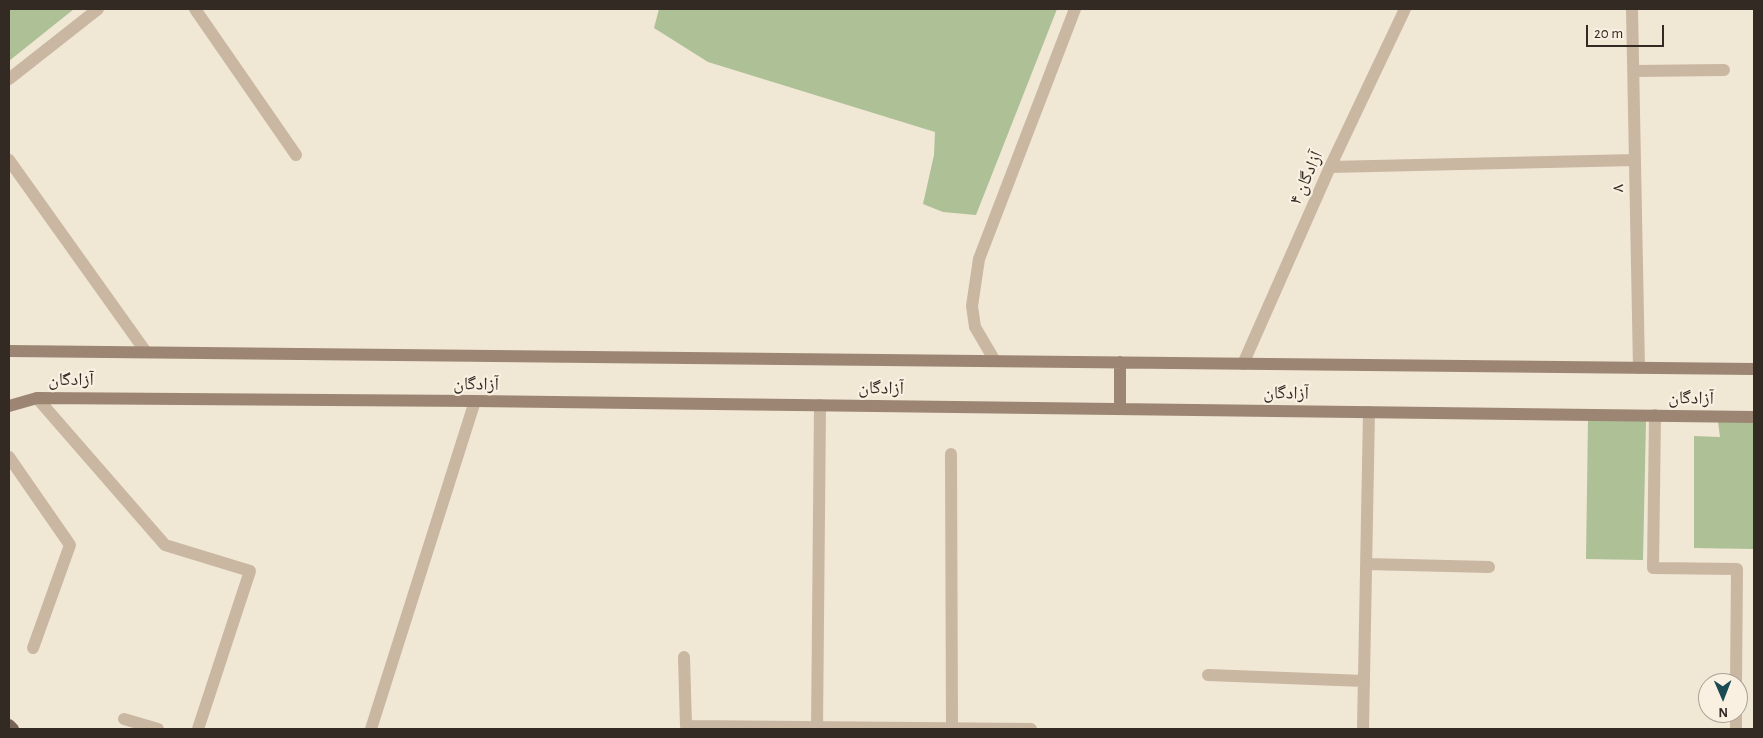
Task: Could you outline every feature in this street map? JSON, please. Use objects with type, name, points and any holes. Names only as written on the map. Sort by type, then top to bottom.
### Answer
[{"type":"main road","name":"آزادگان","points":[[9,351],[1754,369]]},
{"type":"main road","points":[[1120,362],[1120,409]]},
{"type":"main road","name":"آزادگان","points":[[9,406],[37,398],[474,401],[1655,415],[1752,418]]},
{"type":"main road","points":[[9,725],[13,729]]},
{"type":"street","points":[[9,79],[98,9]]},
{"type":"street","points":[[195,9],[296,155]]},
{"type":"street","points":[[995,361],[975,327],[972,306],[979,259],[1075,9]]},
{"type":"street","name":"آزادگان ۴","points":[[1243,364],[1330,167],[1405,9]]},
{"type":"street","name":"۸","points":[[1632,9],[1639,368]]},
{"type":"street","points":[[1634,70],[1724,70]]},
{"type":"street","points":[[9,160],[146,352]]},
{"type":"street","points":[[1330,167],[1635,160]]},
{"type":"street","points":[[37,398],[165,545],[250,571],[198,729]]},
{"type":"street","points":[[371,729],[474,401]]},
{"type":"street","points":[[817,728],[820,405]]},
{"type":"street","points":[[1363,729],[1369,412]]},
{"type":"street","points":[[1655,415],[1653,568],[1737,569],[1736,673]]},
{"type":"street","points":[[951,454],[952,728]]},
{"type":"street","points":[[9,457],[70,544],[33,648]]},
{"type":"street","points":[[1366,564],[1489,567]]},
{"type":"street","points":[[684,658],[686,726],[1031,729]]},
{"type":"street","points":[[1208,675],[1364,681]]},
{"type":"street","points":[[124,719],[158,729]]},
{"type":"green space","points":[[9,9],[74,9],[9,61]]},
{"type":"green space","points":[[659,9],[1057,9],[976,215],[943,212],[923,204],[934,155],[935,132],[708,62],[654,28]]},
{"type":"green space","points":[[1588,420],[1646,421],[1643,560],[1586,559]]},
{"type":"green space","points":[[1718,421],[1754,422],[1754,549],[1694,548],[1694,436],[1720,437]]}]
